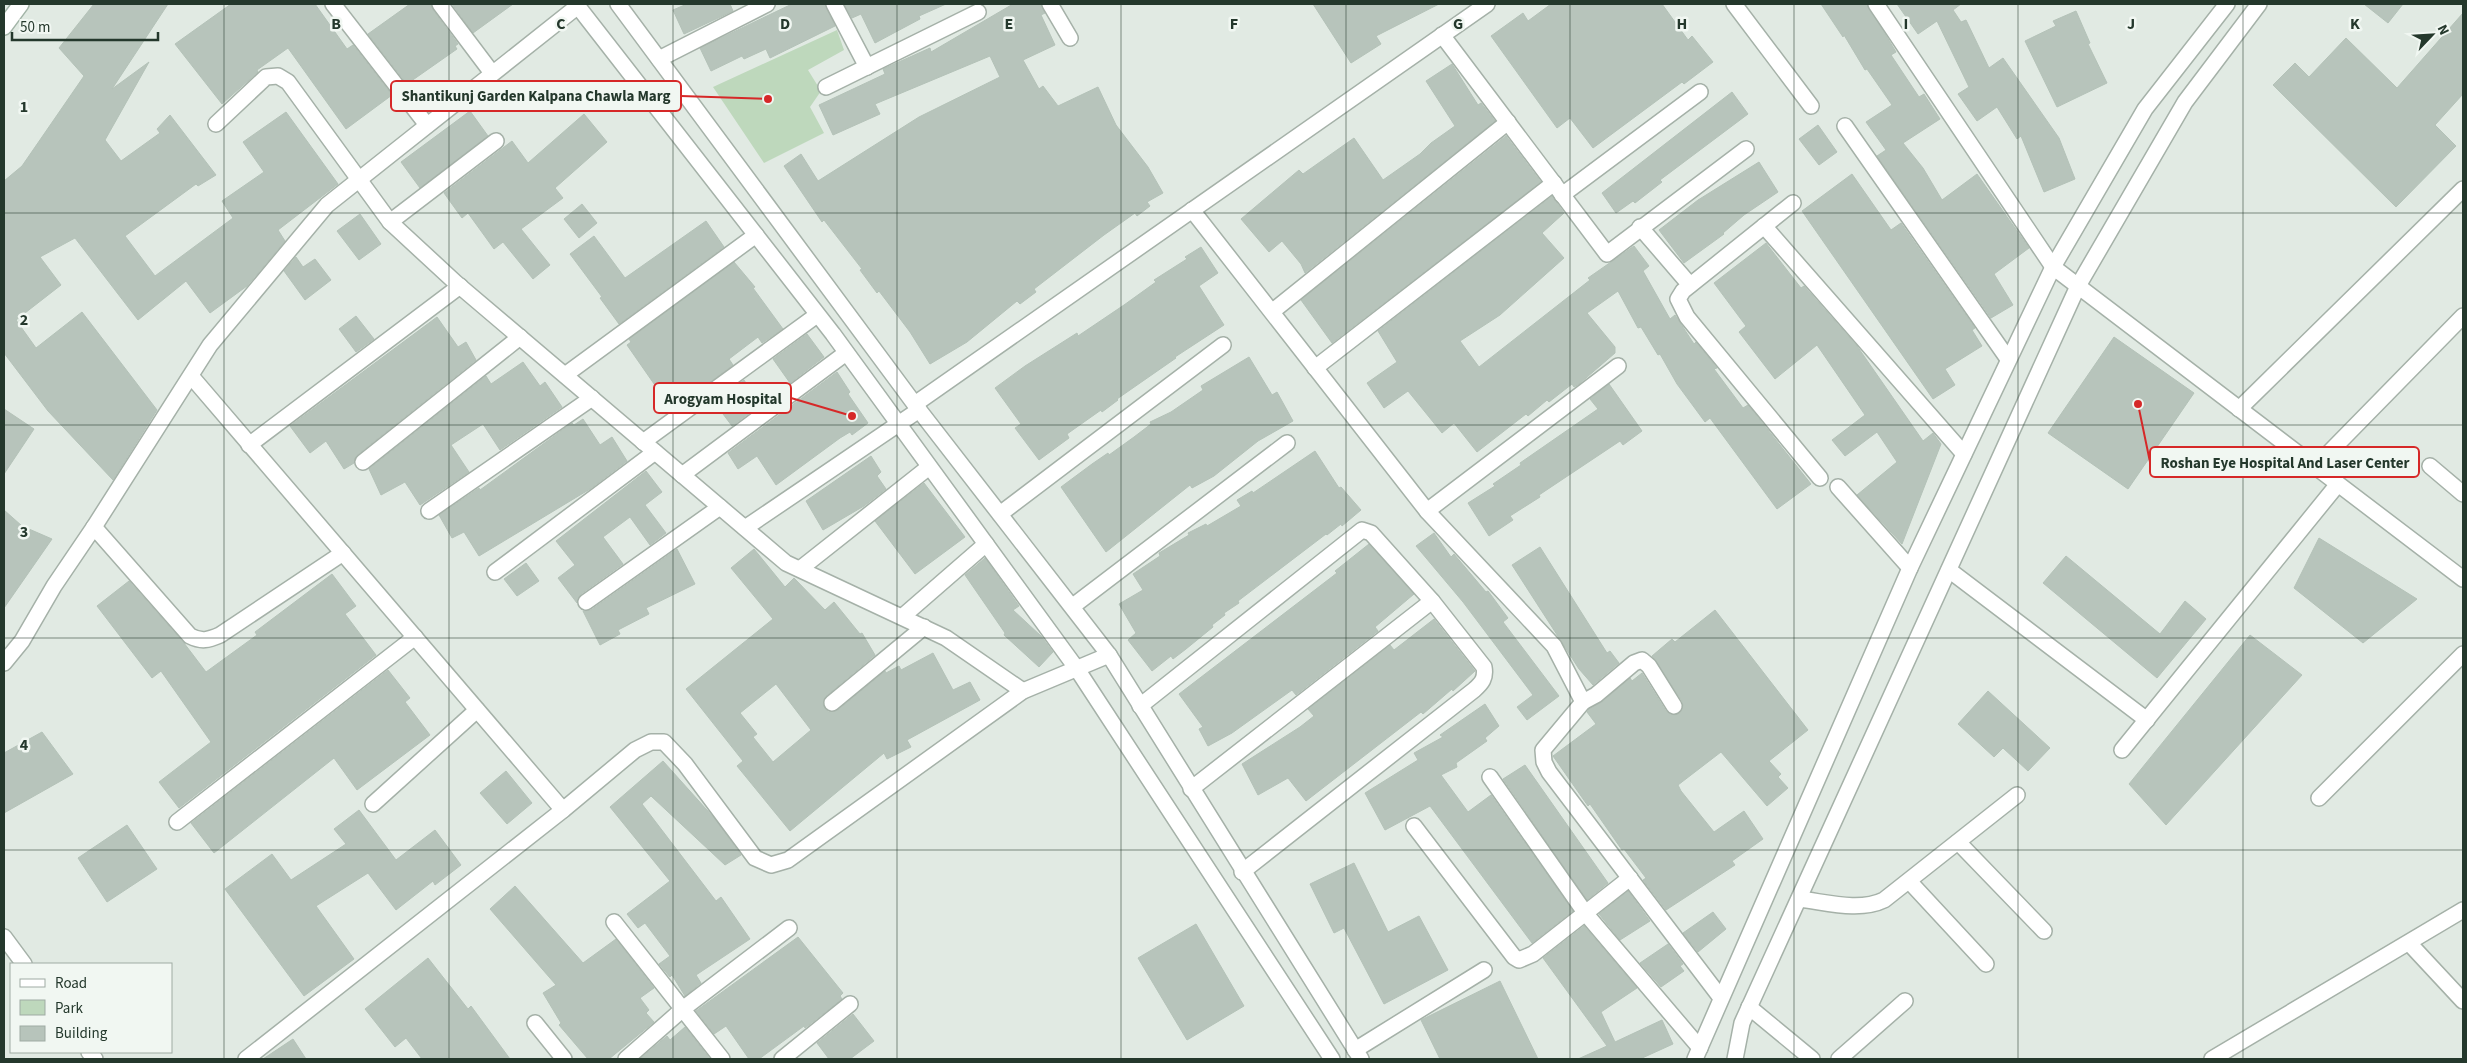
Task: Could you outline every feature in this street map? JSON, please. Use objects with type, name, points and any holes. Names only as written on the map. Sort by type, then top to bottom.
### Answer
[{"type":"street","points":[[4,27],[21,4]]},
{"type":"street","points":[[333,4],[427,125]]},
{"type":"street","points":[[440,4],[492,74]]},
{"type":"street","points":[[618,4],[917,407],[1073,606],[1109,655],[1242,872],[1358,1055],[1484,970]]},
{"type":"street","points":[[659,59],[767,4]]},
{"type":"street","points":[[834,4],[867,66]]},
{"type":"street","points":[[1050,4],[1070,38]]},
{"type":"street","points":[[745,528],[898,424],[917,407],[1192,210],[1487,4]]},
{"type":"street","points":[[1734,4],[1811,106]]},
{"type":"street","points":[[1876,4],[2053,267],[2463,579]]},
{"type":"street","points":[[1490,777],[1586,914],[1698,1054],[1910,568],[2053,267],[2144,109],[2228,4]]},
{"type":"street","points":[[1735,1059],[1738,1035],[1749,1007],[2078,286],[2185,102],[2259,4]]},
{"type":"street","points":[[4,663],[22,641],[54,586],[94,527],[210,345],[327,205],[357,179],[577,5],[846,353],[1076,669],[1332,1059]]},
{"type":"street","points":[[826,87],[978,12]]},
{"type":"street","points":[[1442,35],[1607,254],[1746,149]]},
{"type":"street","points":[[216,124],[266,77],[278,76],[288,82],[390,222],[460,286],[786,563],[946,638],[1023,691]]},
{"type":"street","points":[[1315,368],[1558,189],[1700,92]]},
{"type":"street","points":[[1273,311],[1508,122]]},
{"type":"street","points":[[1845,126],[2008,359]]},
{"type":"street","points":[[390,222],[496,141]]},
{"type":"street","points":[[2239,409],[2463,188]]},
{"type":"street","points":[[1792,203],[1682,291],[1678,299],[1681,308],[1820,478]]},
{"type":"street","points":[[1192,210],[1273,311],[1427,511],[1554,646],[1583,702]]},
{"type":"street","points":[[1764,226],[1964,454]]},
{"type":"street","points":[[1640,228],[1690,285]]},
{"type":"street","points":[[565,375],[756,235]]},
{"type":"street","points":[[249,445],[460,286]]},
{"type":"street","points":[[643,442],[817,315]]},
{"type":"street","points":[[2315,467],[2463,316]]},
{"type":"street","points":[[362,462],[520,337]]},
{"type":"street","points":[[1000,514],[1223,345]]},
{"type":"street","points":[[682,475],[846,353]]},
{"type":"street","points":[[1427,511],[1618,366]]},
{"type":"street","points":[[190,376],[563,810]]},
{"type":"street","points":[[429,511],[592,398]]},
{"type":"street","points":[[1073,606],[1287,443]]},
{"type":"street","points":[[495,572],[655,452]]},
{"type":"street","points":[[2430,466],[2463,494]]},
{"type":"street","points":[[800,569],[929,467]]},
{"type":"street","points":[[2122,750],[2338,484]]},
{"type":"street","points":[[1838,487],[1910,568]]},
{"type":"street","points":[[586,602],[720,507]]},
{"type":"street","points":[[94,527],[190,636],[199,640],[209,640],[220,635],[343,553]]},
{"type":"street","points":[[1140,706],[1362,530],[1371,533],[1432,601],[1484,667],[1486,674],[1482,682],[1242,872]]},
{"type":"street","points":[[902,617],[986,544]]},
{"type":"street","points":[[1950,570],[2147,720]]},
{"type":"street","points":[[1191,789],[1432,601]]},
{"type":"street","points":[[832,703],[924,627]]},
{"type":"street","points":[[177,822],[415,637]]},
{"type":"street","points":[[2319,798],[2463,654]]},
{"type":"street","points":[[246,1059],[563,810],[635,750],[651,742],[664,742],[685,764],[755,858],[771,865],[788,860],[1023,691],[1109,655]]},
{"type":"street","points":[[1674,706],[1648,666],[1642,660],[1634,663],[1596,695],[1583,702],[1543,750],[1544,762],[1561,790],[1721,998]]},
{"type":"street","points":[[373,804],[477,710]]},
{"type":"street","points":[[1799,899],[1861,906],[1884,900],[2017,795]]},
{"type":"street","points":[[1414,826],[1514,957],[1519,960],[1533,954],[1630,878]]},
{"type":"street","points":[[1958,842],[2044,931]]},
{"type":"street","points":[[1909,881],[1986,964]]},
{"type":"street","points":[[2212,1059],[2463,910]]},
{"type":"street","points":[[614,922],[684,1008],[722,1059]]},
{"type":"street","points":[[626,1059],[684,1008],[789,928]]},
{"type":"street","points":[[4,936],[23,963]]},
{"type":"street","points":[[2409,942],[2463,1001]]},
{"type":"street","points":[[1839,1059],[1905,1001]]},
{"type":"street","points":[[782,1059],[850,1004]]},
{"type":"street","points":[[1749,1007],[1812,1059]]},
{"type":"street","points":[[535,1023],[563,1059]]},
{"type":"green space","points":[[837,30],[844,50],[808,70],[821,91],[810,107],[824,133],[764,163],[713,87]]},
{"type":"building","points":[[94,4],[168,4],[112,89],[149,62],[105,140],[121,161],[160,133],[157,129],[170,115],[216,175],[198,186],[196,184],[125,236],[155,276],[233,218],[222,201],[264,172],[243,142],[286,112],[338,184],[278,230],[285,241],[247,286],[210,313],[186,281],[138,320],[75,238],[40,257],[61,285],[16,320],[36,348],[82,312],[157,410],[113,480],[48,411],[4,353],[4,181],[22,166],[84,76],[59,48]]},
{"type":"building","points":[[231,4],[315,4],[347,49],[353,45],[392,95],[346,129],[288,48],[257,70],[258,72],[222,104],[175,44]]},
{"type":"building","points":[[410,4],[431,4],[433,10],[458,44],[455,46],[457,49],[407,84],[368,34]]},
{"type":"building","points":[[452,4],[513,4],[473,33]]},
{"type":"building","points":[[687,4],[730,4],[733,11],[684,34],[673,10]]},
{"type":"building","points":[[792,4],[825,4],[835,26],[770,58],[766,49],[744,59],[742,56],[711,71],[700,48]]},
{"type":"building","points":[[844,4],[946,4],[919,16],[920,19],[875,43],[861,14],[852,18]]},
{"type":"building","points":[[1013,4],[1041,4],[1045,13],[1041,15],[1055,45],[1023,60],[1039,89],[1043,86],[1058,106],[1098,87],[1116,125],[1148,167],[1163,193],[1147,202],[1150,206],[1137,216],[1135,213],[1034,289],[1036,292],[1020,304],[1017,301],[967,342],[930,364],[910,332],[879,291],[877,293],[860,270],[862,269],[824,220],[822,222],[784,166],[801,154],[818,181],[919,117],[1000,77],[990,56],[875,104],[880,114],[833,135],[819,105],[885,74],[883,69],[930,48],[931,52]]},
{"type":"building","points":[[1313,4],[1439,4],[1376,36],[1381,44],[1351,63]]},
{"type":"building","points":[[1551,4],[1662,4],[1688,40],[1692,36],[1713,62],[1684,84],[1682,82],[1593,148],[1570,118],[1557,128],[1491,36],[1523,13],[1528,21]]},
{"type":"building","points":[[1821,4],[1867,4],[1896,52],[1891,55],[1919,97],[1924,94],[1940,119],[1903,143],[1923,168],[1942,200],[1977,174],[2029,248],[1994,274],[2013,305],[1991,318],[1877,156],[1886,150],[1866,122],[1892,105],[1867,69],[1865,70],[1844,35],[1843,37]]},
{"type":"building","points":[[1897,4],[1961,4],[1953,10],[1961,22],[1966,20],[1989,68],[2003,58],[2059,138],[2075,179],[2044,192],[2021,136],[2017,139],[1997,107],[1977,121],[1958,94],[1969,87],[1937,21],[1918,34]]},
{"type":"building","points":[[2364,4],[2403,4],[2388,23]]},
{"type":"building","points":[[2076,11],[2090,43],[2088,44],[2107,83],[2057,107],[2025,41],[2056,26],[2053,21]]},
{"type":"building","points":[[2463,13],[2463,94],[2435,125],[2456,146],[2396,207],[2273,85],[2295,63],[2309,77],[2346,38],[2397,88]]},
{"type":"building","points":[[1452,64],[1478,105],[1481,103],[1495,121],[1305,273],[1301,264],[1282,241],[1269,252],[1241,219],[1299,170],[1303,174],[1354,138],[1383,180],[1455,126],[1426,81]]},
{"type":"building","points":[[1732,92],[1748,114],[1660,180],[1662,182],[1635,203],[1633,201],[1616,213],[1602,193]]},
{"type":"building","points":[[470,111],[488,136],[420,188],[401,162]]},
{"type":"building","points":[[584,114],[607,142],[555,188],[563,198],[521,229],[550,265],[533,279],[503,242],[494,249],[468,213],[462,218],[444,193],[512,141],[528,163]]},
{"type":"building","points":[[1818,125],[1837,152],[1819,165],[1799,139]]},
{"type":"building","points":[[1506,136],[1541,182],[1332,343],[1301,300]]},
{"type":"building","points":[[1759,162],[1778,192],[1744,215],[1724,234],[1684,263],[1659,230],[1698,200]]},
{"type":"building","points":[[1852,174],[1891,230],[1901,223],[1975,328],[1972,330],[1982,346],[1945,369],[1955,385],[1933,399],[1802,211]]},
{"type":"building","points":[[1552,196],[1564,213],[1542,233],[1564,258],[1500,315],[1460,341],[1479,367],[1590,280],[1588,278],[1634,246],[1649,266],[1643,271],[1670,319],[1675,315],[1694,344],[1696,342],[1717,368],[1714,369],[1743,408],[1748,405],[1811,484],[1777,509],[1710,418],[1705,422],[1677,384],[1660,354],[1658,355],[1641,327],[1638,328],[1618,291],[1587,313],[1615,347],[1615,353],[1579,384],[1574,387],[1572,384],[1549,402],[1547,400],[1528,416],[1526,414],[1477,452],[1454,423],[1442,433],[1408,391],[1384,408],[1367,383],[1397,362],[1378,331]]},
{"type":"building","points":[[582,204],[597,223],[579,238],[564,219]]},
{"type":"building","points":[[360,214],[381,244],[359,260],[337,231]]},
{"type":"building","points":[[706,221],[724,247],[619,324],[600,298],[602,297],[570,254],[594,236],[625,278]]},
{"type":"building","points":[[1766,243],[1801,288],[1804,286],[1857,346],[1923,441],[1933,433],[1941,444],[1902,544],[1857,495],[1897,462],[1877,432],[1845,456],[1832,440],[1865,415],[1817,345],[1775,379],[1739,332],[1746,326],[1714,283]]},
{"type":"building","points":[[1201,247],[1218,273],[1199,286],[1224,325],[1175,357],[1102,412],[1101,410],[1067,434],[1069,438],[1039,460],[1015,428],[1021,424],[995,388],[1025,366],[1077,333],[1078,336],[1124,305],[1156,282],[1154,280],[1187,259],[1185,257]]},
{"type":"building","points":[[296,257],[303,267],[315,259],[331,280],[305,300],[284,271]]},
{"type":"building","points":[[734,262],[755,287],[753,288],[783,329],[762,343],[758,337],[729,359],[733,365],[703,387],[699,381],[668,404],[627,345],[631,342],[629,339]]},
{"type":"building","points":[[356,316],[374,339],[356,352],[339,329]]},
{"type":"building","points":[[437,317],[458,347],[466,342],[476,360],[357,455],[354,463],[344,469],[326,441],[310,453],[290,426]]},
{"type":"building","points":[[807,334],[824,357],[790,383],[773,359]]},
{"type":"building","points":[[2114,337],[2194,393],[2128,489],[2048,433]]},
{"type":"building","points":[[1249,357],[1272,395],[1277,392],[1293,421],[1258,441],[1214,476],[1192,488],[1190,485],[1106,552],[1061,487],[1134,437],[1151,424],[1150,422],[1171,412],[1203,390],[1201,386]]},
{"type":"building","points":[[523,362],[540,386],[545,382],[562,407],[500,450],[483,424],[451,445],[469,472],[420,505],[405,482],[381,495],[369,469],[486,376],[491,384]]},
{"type":"building","points":[[837,372],[850,392],[848,394],[868,423],[852,435],[850,432],[840,438],[776,485],[757,456],[738,469],[728,453]]},
{"type":"building","points":[[744,380],[760,405],[732,426],[714,402]]},
{"type":"building","points":[[1609,384],[1642,431],[1623,445],[1620,441],[1539,495],[1540,497],[1510,516],[1513,520],[1489,536],[1468,503],[1495,486],[1493,484],[1521,465],[1520,463],[1598,409],[1590,399]]},
{"type":"building","points":[[4,409],[34,429],[4,474]]},
{"type":"building","points":[[583,419],[600,445],[612,437],[627,461],[590,489],[479,556],[464,532],[452,538],[439,515],[479,488],[480,490],[572,423],[574,425]]},
{"type":"building","points":[[1315,451],[1339,488],[1341,487],[1361,510],[1342,526],[1341,524],[1326,534],[1238,601],[1239,603],[1224,613],[1225,615],[1212,625],[1213,627],[1186,649],[1173,659],[1171,656],[1152,671],[1128,640],[1136,633],[1119,604],[1143,590],[1133,574],[1160,556],[1159,553],[1189,535],[1188,533],[1206,524],[1207,526],[1241,506],[1237,500],[1252,491],[1253,493]]},
{"type":"building","points":[[871,456],[881,472],[877,476],[886,489],[864,506],[823,530],[806,501]]},
{"type":"building","points":[[646,471],[662,492],[645,505],[666,533],[650,545],[630,517],[603,537],[623,564],[581,594],[577,603],[558,578],[575,565],[556,541]]},
{"type":"building","points":[[924,483],[965,537],[915,574],[875,521]]},
{"type":"building","points":[[4,510],[22,526],[52,539],[4,608]]},
{"type":"building","points":[[1434,533],[1451,557],[1454,554],[1486,592],[1488,591],[1508,618],[1503,622],[1559,696],[1527,720],[1517,707],[1533,695],[1463,602],[1416,546]]},
{"type":"building","points":[[2319,538],[2417,599],[2363,643],[2294,588]]},
{"type":"building","points":[[1369,544],[1414,594],[1375,627],[1378,631],[1296,695],[1292,690],[1232,733],[1208,746],[1199,729],[1203,727],[1179,694],[1337,573],[1335,571]]},
{"type":"building","points":[[1540,547],[1607,653],[1610,651],[1619,663],[1593,685],[1579,669],[1512,565]]},
{"type":"building","points":[[677,549],[695,584],[646,608],[649,614],[618,630],[620,634],[600,645],[583,611],[591,610]]},
{"type":"building","points":[[754,549],[785,587],[794,578],[825,610],[834,602],[860,634],[862,633],[875,655],[826,696],[823,704],[828,712],[838,710],[885,671],[886,673],[899,666],[901,670],[933,653],[953,690],[970,682],[980,700],[907,740],[911,747],[887,759],[884,753],[790,831],[737,766],[743,761],[686,689],[773,619],[731,568]],"holes":[[[776,684],[811,730],[773,762],[753,737],[757,734],[740,713]]]},
{"type":"building","points":[[2066,556],[2160,634],[2185,601],[2206,619],[2157,678],[2043,583]]},
{"type":"building","points":[[985,558],[1019,606],[1013,610],[1041,636],[1053,652],[1039,667],[1004,635],[1005,633],[965,575]]},
{"type":"building","points":[[526,563],[539,581],[517,596],[504,579]]},
{"type":"building","points":[[332,574],[356,606],[345,614],[376,655],[179,808],[159,782],[211,742],[161,671],[152,678],[97,606],[129,581],[184,643],[206,672],[257,635],[255,632]]},
{"type":"building","points":[[1715,610],[1808,730],[1769,761],[1781,774],[1778,777],[1788,788],[1767,806],[1721,752],[1678,785],[1714,832],[1744,811],[1763,839],[1732,861],[1735,865],[1666,910],[1643,880],[1646,878],[1624,849],[1622,850],[1590,804],[1588,806],[1553,756],[1596,724],[1587,712],[1589,709],[1602,702],[1630,678],[1632,681],[1642,673],[1666,711],[1674,715],[1679,714],[1683,706],[1682,701],[1652,656],[1672,639],[1675,642]]},
{"type":"building","points":[[1434,619],[1475,671],[1453,691],[1452,689],[1423,714],[1421,712],[1306,801],[1288,778],[1258,795],[1242,764],[1314,716],[1308,709],[1390,645],[1394,650]]},
{"type":"building","points":[[2250,635],[2302,675],[2166,825],[2129,784]]},
{"type":"building","points":[[388,670],[410,698],[405,702],[430,735],[357,790],[334,758],[214,853],[191,823]]},
{"type":"building","points":[[1988,691],[2050,748],[2028,771],[2003,748],[1994,757],[1958,724]]},
{"type":"building","points":[[1485,704],[1499,726],[1485,738],[1487,741],[1456,763],[1457,767],[1441,775],[1468,812],[1491,795],[1573,911],[1532,943],[1430,806],[1385,830],[1365,793],[1418,760],[1414,753],[1443,737],[1440,735]]},
{"type":"building","points":[[42,732],[73,774],[4,813],[4,753]]},
{"type":"building","points":[[663,761],[715,819],[741,855],[725,865],[651,796],[642,804],[716,901],[721,897],[750,939],[696,975],[701,983],[685,996],[672,975],[670,977],[659,964],[670,956],[645,923],[638,928],[627,914],[670,881],[610,807]]},
{"type":"building","points":[[1525,765],[1608,883],[1587,900],[1503,779]]},
{"type":"building","points":[[506,771],[532,803],[507,824],[480,793]]},
{"type":"building","points":[[359,810],[396,860],[435,830],[461,865],[435,885],[433,881],[396,910],[368,873],[316,906],[354,959],[304,996],[225,889],[272,854],[291,880],[346,844],[334,829]]},
{"type":"building","points":[[127,825],[157,869],[107,902],[78,858]]},
{"type":"building","points":[[1354,863],[1388,932],[1419,916],[1448,970],[1384,1004],[1344,928],[1334,933],[1310,884]]},
{"type":"building","points":[[515,886],[583,963],[616,939],[654,988],[640,998],[649,1010],[646,1013],[654,1022],[609,1059],[588,1059],[559,1025],[561,1023],[543,993],[556,985],[490,909]]},
{"type":"building","points":[[1628,891],[1650,921],[1620,940],[1599,914]]},
{"type":"building","points":[[1713,912],[1726,929],[1698,952],[1683,933]]},
{"type":"building","points":[[1196,924],[1244,1006],[1187,1040],[1138,958]]},
{"type":"building","points":[[1584,926],[1637,988],[1601,1012],[1615,1042],[1662,1020],[1673,1044],[1640,1059],[1578,1059],[1607,1046],[1543,958]]},
{"type":"building","points":[[798,937],[843,993],[840,996],[842,999],[805,1028],[804,1026],[759,1059],[749,1059],[726,1026],[714,1034],[696,1011]]},
{"type":"building","points":[[1668,944],[1683,964],[1680,966],[1684,971],[1661,987],[1640,963]]},
{"type":"building","points":[[428,958],[468,1009],[471,1006],[510,1059],[422,1059],[406,1038],[395,1047],[365,1009]]},
{"type":"building","points":[[1500,981],[1538,1059],[1440,1059],[1421,1020]]},
{"type":"building","points":[[853,1014],[874,1041],[850,1059],[829,1059],[817,1043]]},
{"type":"building","points":[[685,1027],[710,1059],[641,1058],[667,1036],[670,1040]]},
{"type":"building","points":[[293,1039],[306,1059],[263,1059]]},
{"type":"place","name":"Shantikunj Garden Kalpana Chawla Marg","points":[[768,99]]},
{"type":"place","name":"Roshan Eye Hospital And Laser Center","points":[[2138,404]]},
{"type":"place","name":"Arogyam Hospital","points":[[852,416]]}]
